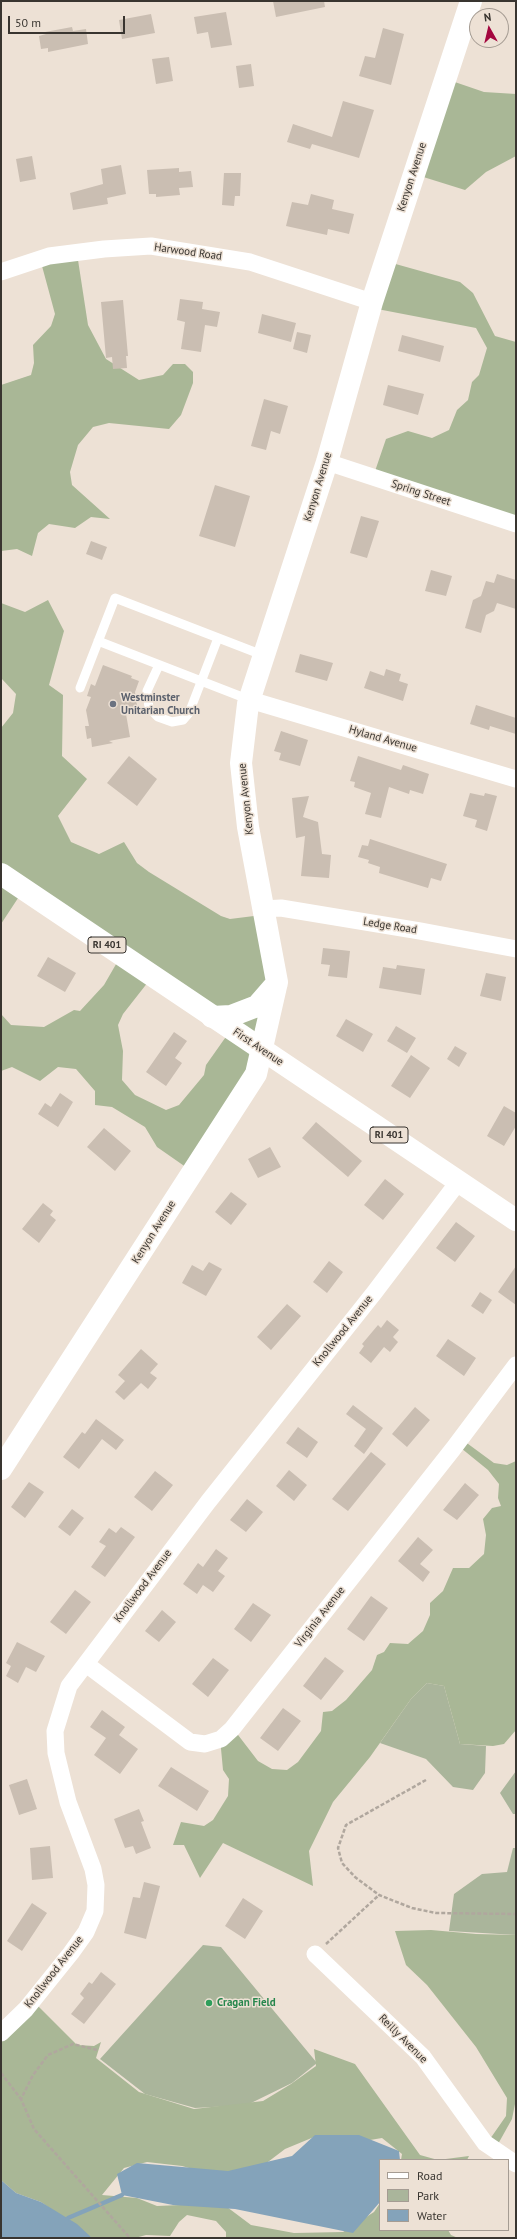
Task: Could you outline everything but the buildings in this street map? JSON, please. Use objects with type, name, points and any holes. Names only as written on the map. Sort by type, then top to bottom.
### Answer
[{"type":"street","name":"Kenyon Avenue","points":[[1,1469],[256,1074],[263,1050],[278,982],[248,827],[240,763],[250,700],[327,462],[372,302],[471,1]]},
{"type":"street","name":"Harwood Road","points":[[1,272],[49,256],[104,249],[151,246],[250,262],[372,302]]},
{"type":"street","name":"Spring Street","points":[[327,462],[516,524]]},
{"type":"street","name":"Hyland Avenue","points":[[250,700],[516,779]]},
{"type":"street","name":"First Avenue","points":[[1,874],[516,1220]]},
{"type":"street","name":"Ledge Road","points":[[263,909],[289,910],[420,931],[516,949]]},
{"type":"street","points":[[212,1017],[231,1016],[256,1006],[278,982]]},
{"type":"street","name":"Knollwood Avenue","points":[[1,2034],[26,2009],[71,1954],[86,1932],[95,1911],[96,1885],[93,1869],[62,1782],[55,1731],[69,1686],[146,1582],[258,1436],[374,1293],[459,1181]]},
{"type":"street","name":"Virginia Avenue","points":[[86,1664],[190,1742],[205,1744],[221,1739],[232,1729],[453,1449],[516,1365]]},
{"type":"street","name":"Reilly Avenue","points":[[315,1954],[423,2057],[484,2143],[508,2159]]},
{"type":"lane","points":[[80,688],[115,598],[264,656]]},
{"type":"lane","points":[[159,665],[147,691],[149,708],[158,717],[172,722],[183,720],[190,713],[218,638]]},
{"type":"lane","points":[[98,641],[250,700]]},
{"type":"path","points":[[426,1780],[346,1825],[338,1848],[342,1863],[355,1877],[379,1896],[412,1908],[436,1914],[516,1914]]},
{"type":"path","points":[[315,1954],[379,1896]]},
{"type":"path","points":[[21,2099],[33,2074],[48,2056],[73,2044],[97,2050]]},
{"type":"path","points":[[1,2072],[21,2099],[34,2129],[130,2238]]},
{"type":"green space","points":[[446,79],[484,92],[516,94],[516,156],[486,172],[465,190],[417,175]]},
{"type":"green space","points":[[78,260],[88,325],[106,359],[139,380],[163,375],[173,364],[185,364],[193,372],[193,383],[181,415],[169,429],[109,423],[93,427],[78,445],[70,472],[72,485],[110,519],[91,517],[75,528],[49,524],[38,533],[32,556],[17,549],[1,551],[1,385],[31,375],[34,363],[33,345],[51,326],[55,314],[42,266],[53,262]]},
{"type":"green space","points":[[392,263],[460,282],[473,293],[495,336],[516,342],[516,524],[373,477],[386,439],[408,431],[432,438],[449,430],[457,410],[468,400],[472,382],[479,375],[487,348],[476,328],[372,308]]},
{"type":"green space","points":[[48,600],[64,631],[49,685],[63,695],[62,756],[87,779],[58,816],[71,842],[99,854],[124,842],[137,863],[149,872],[221,916],[230,919],[262,915],[272,988],[261,1054],[190,1170],[157,1147],[145,1127],[112,1107],[95,1105],[95,1091],[76,1069],[58,1067],[40,1081],[12,1067],[1,1071],[1,1014],[11,1025],[44,1027],[74,1010],[80,1011],[104,985],[119,959],[24,889],[1,924],[1,728],[13,713],[16,694],[1,678],[1,603],[25,612]],"holes":[[[152,977],[230,1031],[206,1065],[204,1075],[179,1105],[166,1110],[135,1095],[122,1080],[123,1051],[118,1025],[123,1014]]]},
{"type":"green space","points":[[460,1438],[494,1463],[507,1465],[516,1461],[516,1730],[504,1744],[493,1746],[460,1744],[444,1686],[427,1683],[411,1699],[370,1757],[333,1802],[309,1851],[313,1886],[223,1843],[200,1878],[184,1845],[173,1845],[181,1822],[204,1826],[213,1820],[228,1796],[229,1779],[223,1770],[220,1738],[235,1731],[258,1761],[272,1769],[287,1770],[298,1762],[321,1731],[323,1712],[332,1711],[346,1700],[372,1670],[377,1655],[384,1652],[390,1643],[408,1644],[423,1631],[430,1615],[430,1603],[443,1591],[453,1568],[469,1568],[484,1554],[486,1535],[483,1519],[492,1508],[501,1506],[498,1498],[499,1484],[488,1470],[456,1444]]},
{"type":"green space","points":[[427,1683],[444,1686],[460,1744],[486,1746],[485,1773],[473,1790],[453,1787],[426,1759],[380,1743],[411,1699]]},
{"type":"green space","points":[[516,1771],[516,1814],[513,1814],[500,1793]]},
{"type":"green space","points":[[513,1848],[516,1848],[516,1935],[449,1931],[454,1894],[482,1874],[507,1872]]},
{"type":"green space","points":[[431,1930],[476,1934],[516,1935],[516,2099],[512,2119],[493,2153],[483,2149],[506,2116],[507,2098],[476,2047],[427,1985],[406,1965],[395,1931]]},
{"type":"green space","name":"Cragan Field","points":[[203,1945],[221,1947],[317,2063],[292,2083],[247,2105],[195,2108],[145,2094],[100,2059]]},
{"type":"green space","points":[[38,2006],[77,2045],[94,2046],[101,2042],[96,2058],[139,2092],[194,2109],[263,2101],[291,2084],[316,2066],[314,2049],[355,2064],[420,2155],[434,2159],[401,2159],[402,2154],[382,2138],[340,2145],[314,2137],[285,2149],[256,2171],[227,2207],[251,2225],[294,2233],[343,2232],[374,2212],[379,2204],[379,2231],[449,2231],[451,2235],[458,2238],[226,2238],[226,2232],[216,2221],[187,2215],[179,2222],[170,2236],[146,2235],[135,2238],[92,2238],[41,2202],[16,2193],[1,2180],[1,2030]],"holes":[[[147,2162],[182,2166],[196,2170],[180,2205],[157,2206],[137,2198],[102,2195],[124,2168]]]},
{"type":"green space","points":[[469,2156],[468,2159],[446,2159]]},
{"type":"water","points":[[315,2135],[359,2135],[399,2151],[400,2159],[379,2159],[379,2203],[353,2233],[235,2209],[173,2205],[122,2195],[117,2174],[137,2163],[228,2171],[292,2156]]},
{"type":"water","points":[[1,2180],[16,2193],[41,2202],[77,2224],[92,2238],[1,2238]]},
{"type":"waterway","points":[[68,2218],[122,2195]]},
{"type":"place","name":"Westminster Unitarian Church","points":[[113,704]]},
{"type":"place","name":"Cragan Field","points":[[209,2003]]}]
